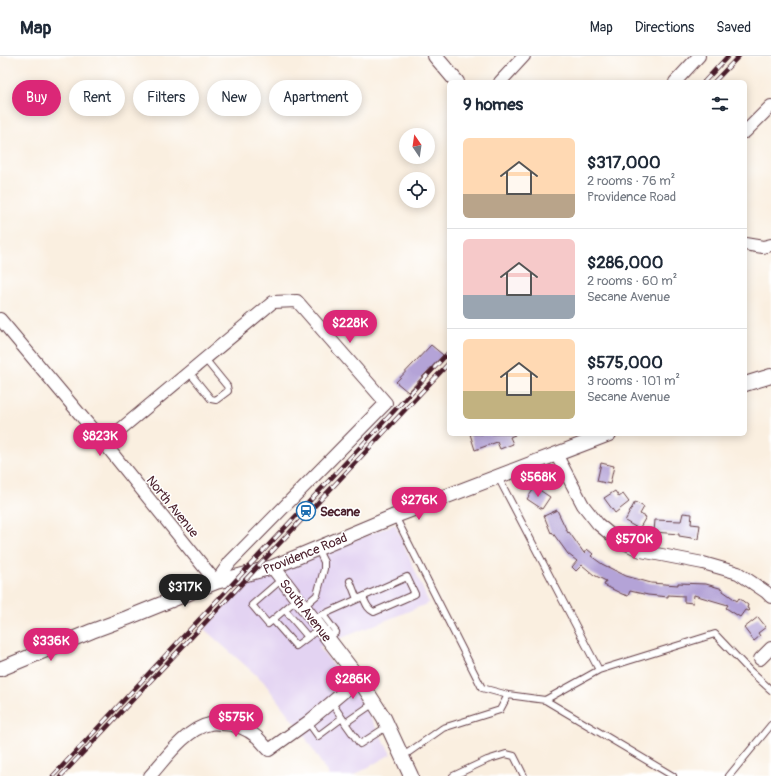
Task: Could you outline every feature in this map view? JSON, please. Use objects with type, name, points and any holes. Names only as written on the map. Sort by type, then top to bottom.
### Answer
[{"type":"street","points":[[435,56],[455,80]]},
{"type":"street","points":[[502,80],[524,56]]},
{"type":"street","points":[[677,80],[699,56]]},
{"type":"street","points":[[747,130],[771,106]]},
{"type":"street","points":[[747,244],[763,247],[771,244]]},
{"type":"street","points":[[104,443],[273,302],[297,301],[386,403],[230,562],[216,582]]},
{"type":"street","name":"North Avenue","points":[[0,319],[104,443],[216,582]]},
{"type":"street","points":[[747,383],[771,376]]},
{"type":"street","name":"Providence Road","points":[[0,669],[216,582],[273,567],[395,516],[604,436]]},
{"type":"street","points":[[556,454],[583,506],[598,524],[616,539],[642,550],[703,563],[738,573],[771,597]]},
{"type":"street","name":"South Avenue","points":[[273,567],[300,603],[321,625],[359,679],[384,718],[411,776]]},
{"type":"street","points":[[760,659],[771,648]]},
{"type":"street","points":[[150,776],[189,734],[210,724],[230,724],[240,726],[256,736],[269,750],[308,722],[359,679]]},
{"type":"lane","points":[[189,372],[211,399],[216,400],[228,391],[227,386],[205,359]]},
{"type":"lane","points":[[497,476],[599,670]]},
{"type":"lane","points":[[395,516],[482,688],[508,695],[546,700],[673,776]]},
{"type":"lane","points":[[282,579],[252,605],[268,624],[285,610],[317,595],[324,569],[324,562],[317,548]]},
{"type":"lane","points":[[273,620],[296,646],[321,625],[360,598],[407,576],[415,594],[374,612],[368,609],[360,598],[350,581]]},
{"type":"lane","points":[[285,610],[308,637]]},
{"type":"lane","points":[[546,700],[599,670],[715,634],[750,671],[771,690]]},
{"type":"lane","points":[[402,757],[443,728],[500,710],[508,695]]},
{"type":"lane","points":[[332,702],[360,744],[388,726]]},
{"type":"lane","points":[[308,722],[318,736],[374,703]]},
{"type":"lane","points":[[729,776],[771,726]]},
{"type":"lane","points":[[453,776],[487,760],[506,754],[514,756],[524,776]]},
{"type":"shaded area","points":[[395,524],[429,603],[319,647],[358,696],[391,754],[353,776],[329,776],[305,737],[263,681],[204,629],[247,582]]},
{"type":"building","points":[[431,345],[443,355],[408,392],[396,382]]},
{"type":"building","points":[[471,436],[512,436],[510,437],[513,444],[500,449],[497,442],[475,450]]},
{"type":"building","points":[[601,463],[614,466],[610,484],[597,481]]},
{"type":"building","points":[[535,487],[550,497],[542,509],[527,499]]},
{"type":"building","points":[[615,491],[619,497],[623,494],[629,502],[615,513],[604,498]]},
{"type":"building","points":[[635,502],[644,507],[640,514],[646,517],[639,529],[625,521]]},
{"type":"building","points":[[557,510],[568,533],[569,532],[584,553],[587,549],[593,554],[591,556],[602,564],[626,576],[651,583],[678,585],[678,583],[706,584],[723,589],[723,591],[737,601],[739,598],[748,605],[747,608],[750,610],[745,610],[740,617],[726,608],[728,605],[694,595],[693,603],[684,602],[684,596],[668,595],[668,597],[630,591],[628,596],[604,585],[606,581],[594,575],[582,565],[576,571],[572,567],[577,561],[568,554],[552,532],[551,533],[544,516]]},
{"type":"building","points":[[683,513],[692,514],[691,524],[700,525],[698,539],[679,536],[679,534],[654,532],[655,520],[681,521]]},
{"type":"building","points":[[758,617],[766,627],[758,633],[760,636],[754,641],[744,628]]},
{"type":"railway","points":[[706,80],[728,56]]},
{"type":"railway","points":[[716,80],[739,56]]},
{"type":"railway","points":[[53,776],[447,354]]},
{"type":"railway","points":[[61,776],[447,365]]},
{"type":"place","name":"Secane","points":[[306,511]]}]
